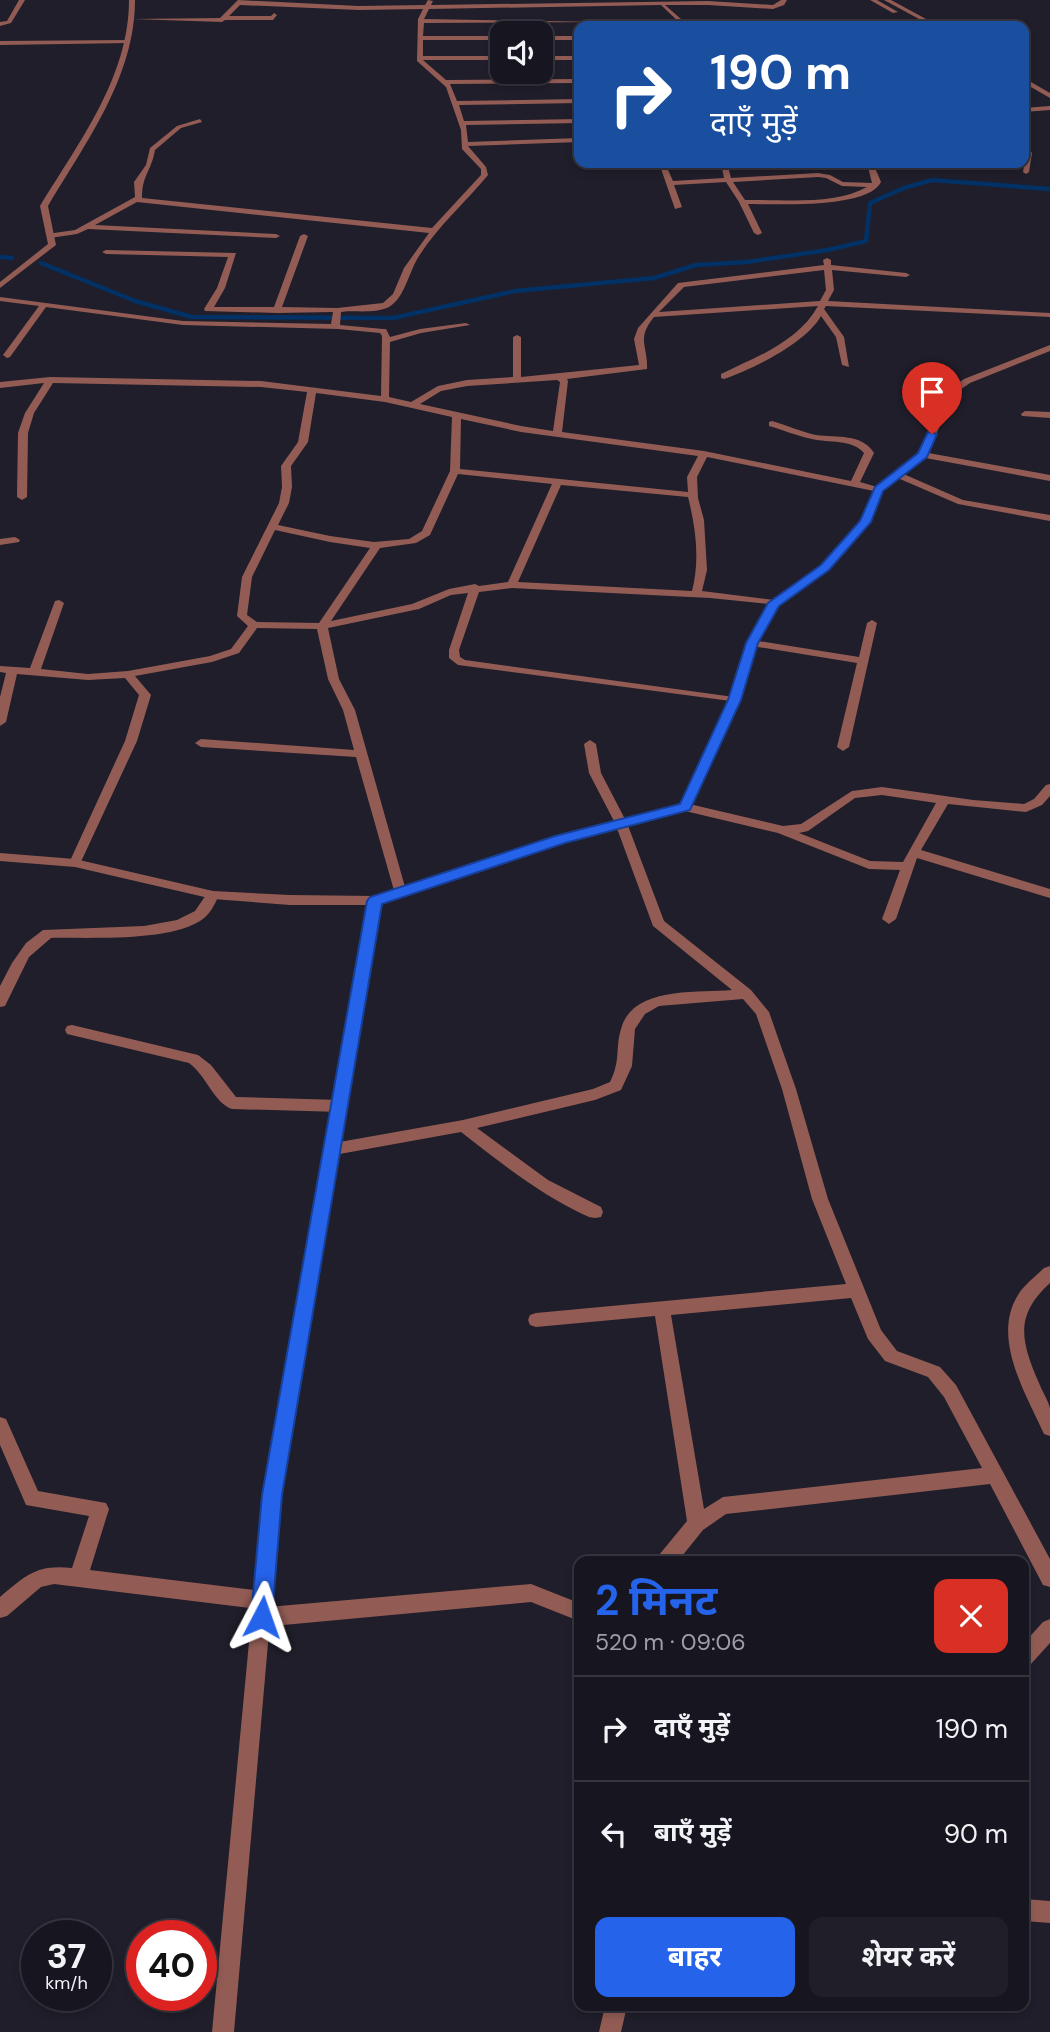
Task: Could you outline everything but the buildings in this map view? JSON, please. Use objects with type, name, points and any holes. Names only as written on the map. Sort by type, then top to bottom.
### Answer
[{"type":"street","points":[[0,24],[9,22],[22,0]]},
{"type":"street","points":[[0,286],[52,245],[44,206],[110,94],[135,19],[132,0]]},
{"type":"street","points":[[379,7],[388,0]]},
{"type":"street","points":[[225,18],[239,2],[348,8],[428,3],[599,6],[708,4],[773,7],[782,4],[784,0]]},
{"type":"street","points":[[873,0],[911,21]]},
{"type":"street","points":[[887,0],[927,21]]},
{"type":"street","points":[[0,299],[183,323],[337,318],[388,304],[393,300],[408,267],[435,231],[485,175],[484,168],[465,149],[461,123],[449,86],[420,58],[421,21],[428,3]]},
{"type":"street","points":[[599,6],[601,21]]},
{"type":"street","points":[[663,6],[680,21]]},
{"type":"street","points":[[135,19],[264,19],[273,18],[274,15]]},
{"type":"street","points":[[421,21],[574,24]]},
{"type":"street","points":[[421,37],[490,38]]},
{"type":"street","points":[[553,38],[574,38]]},
{"type":"street","points":[[0,44],[128,42]]},
{"type":"street","points":[[420,58],[490,58]]},
{"type":"street","points":[[553,58],[574,58]]},
{"type":"street","points":[[445,82],[490,81]]},
{"type":"street","points":[[553,81],[574,81]]},
{"type":"street","points":[[1029,83],[1050,96]]},
{"type":"street","points":[[529,84],[534,101],[544,110],[550,121]]},
{"type":"street","points":[[1029,93],[1050,107]]},
{"type":"street","points":[[454,103],[574,101]]},
{"type":"street","points":[[1029,109],[1050,107]]},
{"type":"street","points":[[50,236],[68,235],[87,227],[139,198],[138,182],[149,165],[152,149],[179,127],[200,121]]},
{"type":"street","points":[[461,123],[574,121]]},
{"type":"street","points":[[464,144],[574,141]]},
{"type":"street","points":[[664,168],[678,206]]},
{"type":"street","points":[[725,168],[729,181],[758,233]]},
{"type":"street","points":[[872,168],[876,185]]},
{"type":"street","points":[[1026,172],[1027,168]]},
{"type":"street","points":[[670,183],[729,181],[791,173],[824,175],[842,184],[876,185]]},
{"type":"street","points":[[743,202],[852,198],[876,185]]},
{"type":"street","points":[[136,200],[435,231]]},
{"type":"street","points":[[87,227],[276,236]]},
{"type":"street","points":[[276,311],[304,236]]},
{"type":"street","points":[[106,252],[233,255],[221,288],[208,309],[276,311],[337,318],[383,331],[386,341],[386,399]]},
{"type":"street","points":[[412,405],[438,389],[467,383],[559,377],[644,367],[637,337],[638,330],[681,285],[827,264],[906,275]]},
{"type":"street","points":[[724,376],[776,351],[811,324],[830,290],[827,264]]},
{"type":"street","points":[[7,355],[44,304]]},
{"type":"street","points":[[822,306],[840,337],[846,365]]},
{"type":"street","points":[[652,315],[822,306],[1050,315]]},
{"type":"street","points":[[386,341],[420,331],[466,325]]},
{"type":"street","points":[[517,337],[517,380]]},
{"type":"street","points":[[685,807],[734,700],[752,643],[774,603],[825,567],[866,522],[878,489],[923,455],[950,393],[967,381],[1050,348]]},
{"type":"street","points":[[557,434],[564,381],[559,377]]},
{"type":"street","points":[[0,385],[50,380],[261,384],[312,390],[386,399],[457,416],[557,434],[704,454],[757,467],[878,489]]},
{"type":"street","points":[[22,497],[25,424],[50,380]]},
{"type":"street","points":[[312,390],[303,442],[286,466],[287,487],[284,503],[247,577],[242,616],[254,625],[322,626],[396,612],[449,592],[512,585],[696,594],[774,603]]},
{"type":"street","points":[[1025,414],[1050,415]]},
{"type":"street","points":[[273,527],[376,546],[411,542],[426,533],[455,471],[457,416]]},
{"type":"street","points":[[772,424],[814,437],[856,442],[866,448],[869,453],[855,483]]},
{"type":"street","points":[[696,594],[702,570],[699,520],[692,495],[692,477],[704,454]]},
{"type":"street","points":[[923,455],[1050,478]]},
{"type":"street","points":[[455,471],[692,495]]},
{"type":"street","points":[[896,474],[961,502],[1050,518]]},
{"type":"street","points":[[512,585],[558,481]]},
{"type":"street","points":[[0,542],[15,540]]},
{"type":"street","points":[[376,546],[322,626],[328,665],[340,697],[349,710],[401,894]]},
{"type":"street","points":[[475,587],[454,650],[455,658],[462,663],[734,700]]},
{"type":"street","points":[[34,672],[59,603]]},
{"type":"street","points":[[843,747],[872,622]]},
{"type":"street","points":[[0,722],[6,670],[88,677],[128,674],[212,659],[234,651],[254,625]]},
{"type":"street","points":[[752,643],[863,661]]},
{"type":"street","points":[[75,863],[131,741],[145,695],[128,674]]},
{"type":"street","points":[[201,743],[360,754]]},
{"type":"street","points":[[590,744],[596,773],[621,823],[658,923],[746,994],[762,1012],[789,1089],[820,1199],[874,1334],[891,1356],[934,1372],[950,1391],[1050,1578]]},
{"type":"street","points":[[778,829],[804,828],[852,795],[882,791],[1026,808],[1038,802],[1050,788]]},
{"type":"street","points":[[889,919],[913,852],[944,800]]},
{"type":"street","points":[[0,857],[75,863],[213,895],[290,900],[375,901],[560,840],[685,807],[778,829],[869,865],[907,866]]},
{"type":"street","points":[[913,852],[1050,894]]},
{"type":"street","points":[[0,1002],[14,969],[31,943],[48,933],[175,927],[194,919],[206,908],[213,895]]},
{"type":"street","points":[[223,2032],[272,1495],[375,901]]},
{"type":"street","points":[[334,1149],[463,1126],[595,1094],[616,1086],[625,1066],[628,1028],[640,1010],[656,1001],[746,994]]},
{"type":"street","points":[[72,1030],[193,1059],[208,1067],[220,1093],[232,1103],[341,1105]]},
{"type":"street","points":[[463,1126],[544,1187],[595,1212]]},
{"type":"street","points":[[1050,1273],[1021,1303],[1015,1328],[1017,1346],[1050,1428]]},
{"type":"street","points":[[536,1320],[856,1290]]},
{"type":"street","points":[[662,1308],[696,1524]]},
{"type":"street","points":[[0,1425],[32,1499],[100,1509],[78,1578]]},
{"type":"street","points":[[670,1556],[696,1524],[723,1506],[995,1475]]},
{"type":"street","points":[[0,1609],[36,1579],[54,1575],[262,1609],[531,1593],[574,1610]]},
{"type":"street","points":[[1029,1652],[1050,1629]]},
{"type":"street","points":[[1029,1910],[1050,1912]]},
{"type":"street","points":[[610,2032],[615,2011]]},
{"type":"waterway","points":[[41,263],[135,301],[192,317],[393,318],[515,291],[654,278],[696,265],[747,262],[828,250],[866,241],[870,203],[904,188],[932,180],[1050,189]]},
{"type":"waterway","points":[[0,257],[12,258]]},
{"type":"route","points":[[262,1617],[272,1495],[375,901],[560,840],[685,807],[734,700],[752,643],[774,603],[825,567],[866,522],[878,489],[923,455],[932,434]]}]
